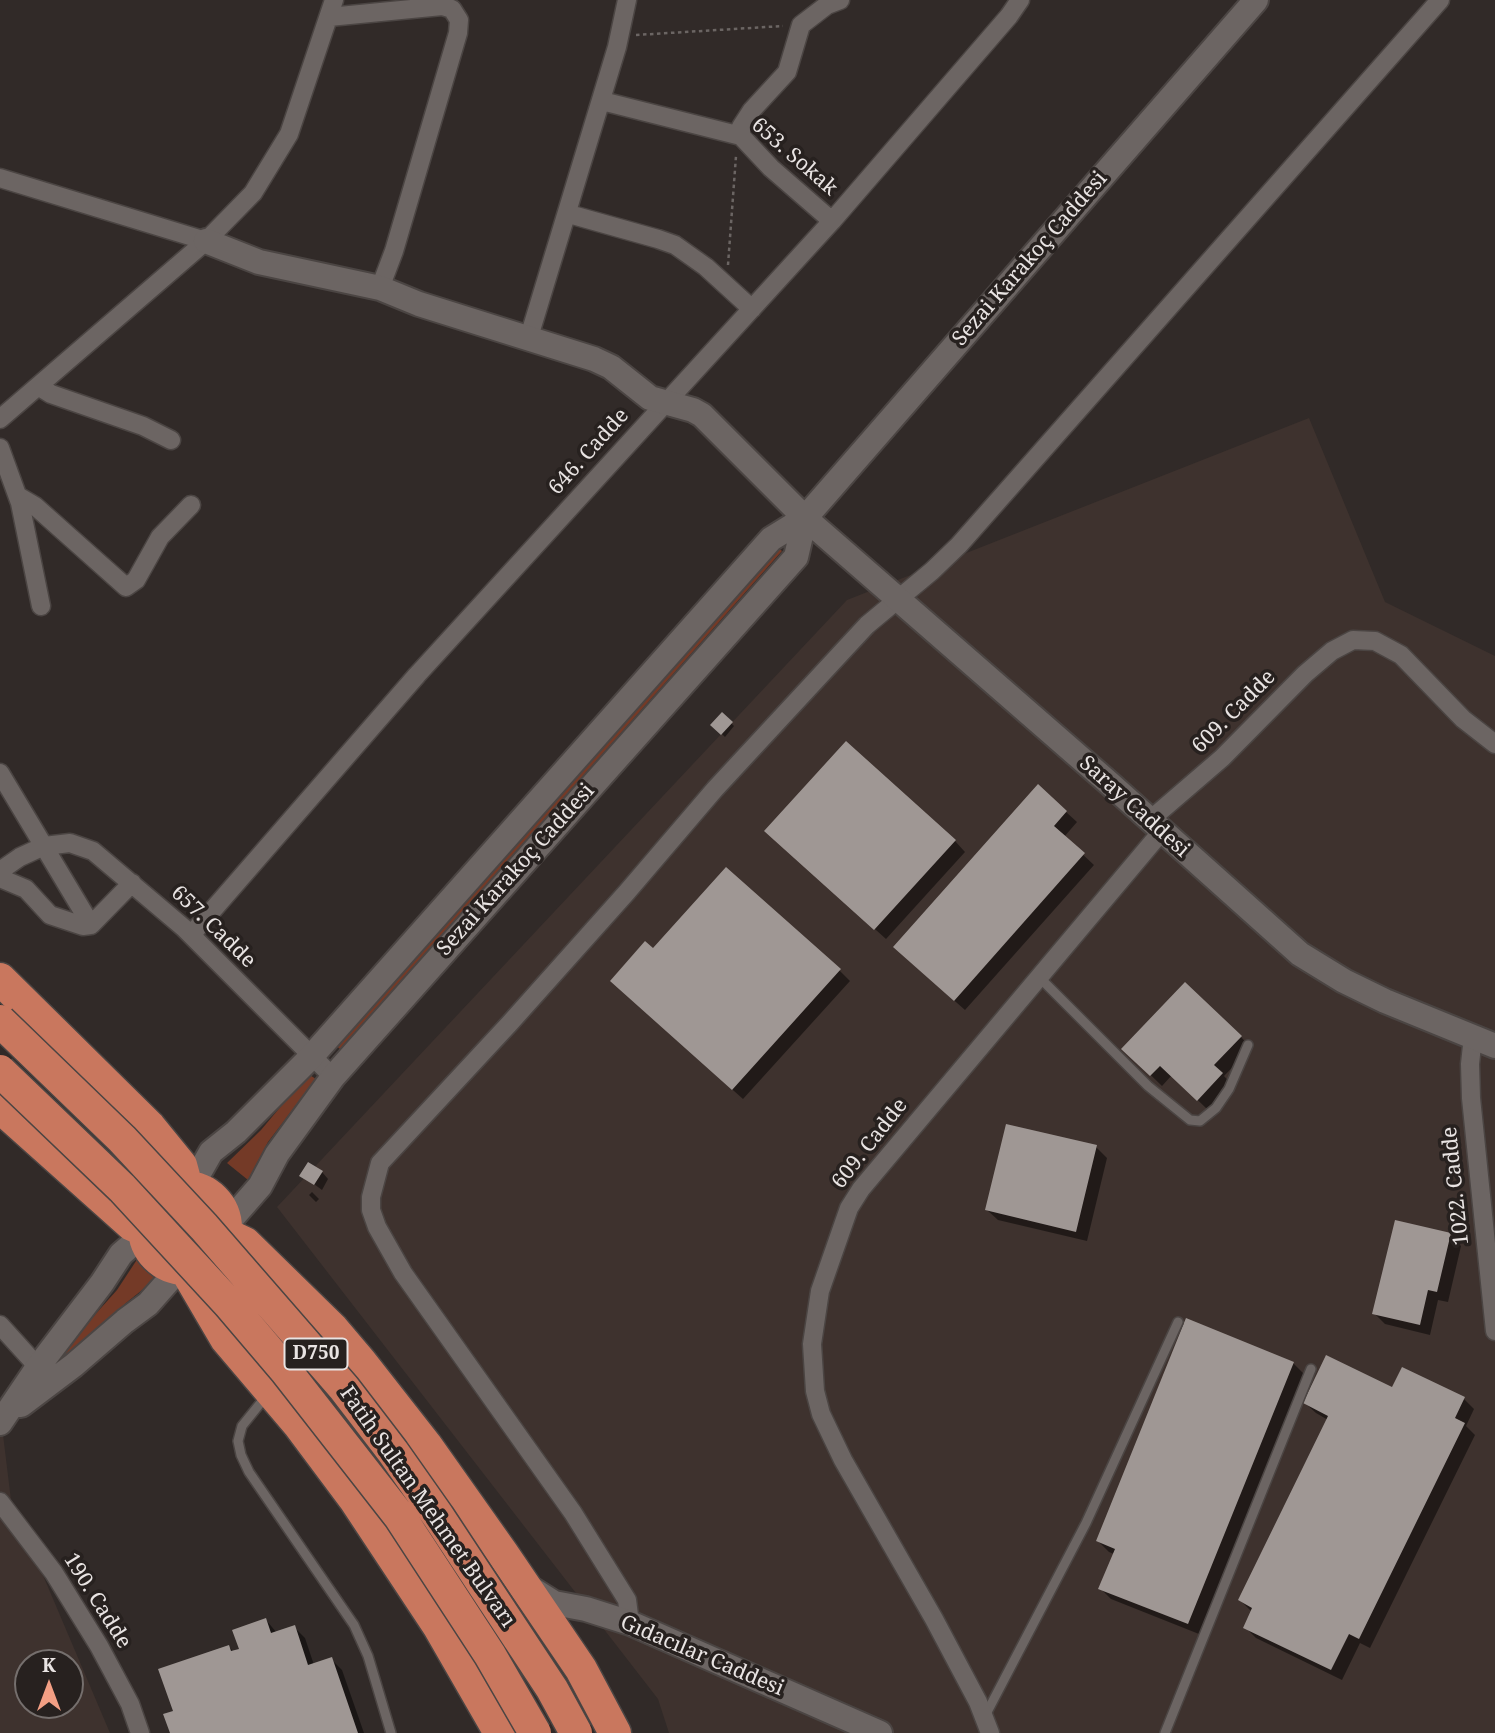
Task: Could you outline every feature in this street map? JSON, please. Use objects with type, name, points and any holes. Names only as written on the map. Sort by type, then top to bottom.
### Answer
[{"type":"highway","points":[[0,979],[150,1127],[181,1165],[189,1187]]},
{"type":"highway","name":"Fatih Sultan Mehmet Bulvarı","points":[[0,1021],[122,1139],[204,1227],[344,1388],[438,1516],[552,1689],[576,1733]]},
{"type":"highway","name":"Fatih Sultan Mehmet Bulvarı","points":[[0,1071],[122,1188],[229,1304],[286,1371],[400,1517],[483,1644],[534,1733]]},
{"type":"highway","points":[[0,1107],[132,1225],[144,1232]]},
{"type":"highway","points":[[189,1187],[204,1191],[214,1198],[222,1209],[226,1229],[222,1246],[215,1257],[203,1265],[182,1269],[166,1265],[156,1258],[148,1247],[144,1221],[156,1198],[166,1191],[189,1187]]},
{"type":"highway","points":[[226,1229],[333,1329],[426,1445],[581,1669],[615,1733]]},
{"type":"highway","points":[[182,1269],[226,1339],[355,1500],[439,1627],[500,1733]]},
{"type":"street","points":[[529,337],[602,101],[627,0]]},
{"type":"street","points":[[741,136],[741,127],[752,110],[787,72],[801,25],[827,5],[840,0]]},
{"type":"street","name":"646. Cadde","points":[[191,936],[417,675],[832,221],[1020,0]]},
{"type":"street","name":"Sezai Karakoç Caddesi","points":[[189,1187],[211,1152],[236,1132],[310,1057],[771,539],[805,518],[1256,0]]},
{"type":"street","points":[[630,1623],[627,1600],[573,1513],[403,1273],[383,1238],[371,1210],[374,1181],[380,1163],[510,1023],[715,789],[867,625],[959,545],[1440,0]]},
{"type":"street","points":[[0,419],[206,241],[253,194],[289,134],[331,8],[442,6],[452,9],[459,20],[458,33],[394,251],[380,288]]},
{"type":"street","name":"653. Sokak","points":[[602,101],[741,136],[771,168],[832,221]]},
{"type":"street","points":[[0,178],[206,241]]},
{"type":"street","points":[[569,214],[675,245],[727,285],[752,309]]},
{"type":"street","name":"Saray Caddesi","points":[[206,241],[259,262],[380,288],[419,304],[594,359],[611,367],[650,398],[702,415],[805,518],[1300,954],[1364,991],[1484,1041]]},
{"type":"street","points":[[38,386],[51,394],[143,426],[171,440]]},
{"type":"street","points":[[0,449],[18,496],[41,606]]},
{"type":"street","points":[[18,496],[35,506],[127,587],[136,580],[160,537],[191,505]]},
{"type":"street","name":"Sezai Karakoç Caddesi","points":[[226,1229],[260,1186],[277,1154],[332,1077],[796,557],[805,518]]},
{"type":"street","name":"609. Cadde","points":[[987,1725],[934,1619],[828,1431],[815,1391],[812,1344],[820,1291],[849,1208],[882,1163],[1040,978],[1156,826],[1305,674],[1332,651],[1353,640],[1375,641],[1401,655],[1463,719],[1495,744]]},
{"type":"street","points":[[0,773],[91,925]]},
{"type":"street","name":"657. Cadde","points":[[44,846],[70,843],[81,845],[107,861],[191,936],[332,1077]]},
{"type":"street","points":[[0,871],[20,857],[44,846]]},
{"type":"street","points":[[0,878],[26,889],[50,915],[83,926],[91,925],[132,883]]},
{"type":"street","name":"1022. Cadde","points":[[1484,1041],[1470,1064],[1471,1098],[1495,1331]]},
{"type":"street","points":[[3,1419],[121,1254],[144,1232]]},
{"type":"street","points":[[3,1419],[148,1304],[182,1269]]},
{"type":"street","points":[[0,1325],[38,1367]]},
{"type":"street","name":"190. Cadde","points":[[0,1502],[54,1573],[99,1646],[130,1704],[141,1733]]},
{"type":"street","name":"Gıdacılar Caddesi","points":[[524,1583],[554,1603],[586,1609],[630,1623],[880,1733]]},
{"type":"street","points":[[554,1603],[631,1733]]},
{"type":"lane","points":[[1040,978],[1148,1086],[1191,1120],[1200,1121],[1216,1108],[1229,1089],[1248,1045]]},
{"type":"lane","points":[[987,1725],[1086,1523],[1178,1322]]},
{"type":"lane","points":[[1165,1733],[1311,1370]]},
{"type":"lane","points":[[270,1391],[242,1426],[238,1441],[240,1455],[248,1472],[354,1625],[368,1656],[391,1733]]},
{"type":"path","points":[[620,36],[801,25]]},
{"type":"path","points":[[727,285],[736,158],[741,136]]},
{"type":"shaded area","points":[[1309,418],[1385,602],[1495,656],[1495,1733],[669,1733],[658,1699],[277,1207],[847,600]]},
{"type":"shaded area","points":[[777,547],[782,551],[567,794],[340,1049],[335,1045]]},
{"type":"shaded area","points":[[308,1074],[316,1079],[268,1142],[248,1180],[227,1163],[261,1130]]},
{"type":"shaded area","points":[[138,1258],[157,1278],[126,1303],[76,1352],[52,1366],[117,1290]]},
{"type":"shaded area","points":[[0,1410],[11,1500],[74,1649],[14,1649],[14,1719],[84,1719],[84,1672],[110,1733],[0,1733]]},
{"type":"building","points":[[722,712],[733,722],[721,735],[710,725]]},
{"type":"building","points":[[846,741],[956,840],[874,930],[764,831]]},
{"type":"building","points":[[1038,784],[1067,811],[1054,826],[1085,853],[954,1001],[893,947]]},
{"type":"building","points":[[726,867],[841,969],[732,1090],[610,981],[645,941],[653,948]]},
{"type":"building","points":[[1185,982],[1242,1036],[1214,1065],[1223,1073],[1197,1101],[1160,1066],[1150,1076],[1121,1049]]},
{"type":"building","points":[[1006,1124],[1097,1145],[1076,1232],[985,1210]]},
{"type":"building","points":[[308,1162],[323,1171],[314,1185],[299,1176]]},
{"type":"building","points":[[1395,1220],[1451,1233],[1437,1292],[1428,1290],[1420,1325],[1372,1314]]},
{"type":"building","points":[[1186,1318],[1294,1362],[1188,1624],[1098,1589],[1115,1549],[1096,1541]]},
{"type":"building","points":[[1326,1355],[1392,1387],[1402,1367],[1465,1397],[1455,1418],[1465,1423],[1359,1639],[1349,1634],[1331,1670],[1243,1628],[1252,1608],[1238,1600],[1328,1416],[1303,1403]]},
{"type":"building","points":[[266,1618],[271,1633],[295,1625],[308,1665],[332,1657],[358,1733],[170,1733],[163,1714],[173,1711],[158,1669],[229,1645],[231,1651],[239,1649],[232,1630]]}]
